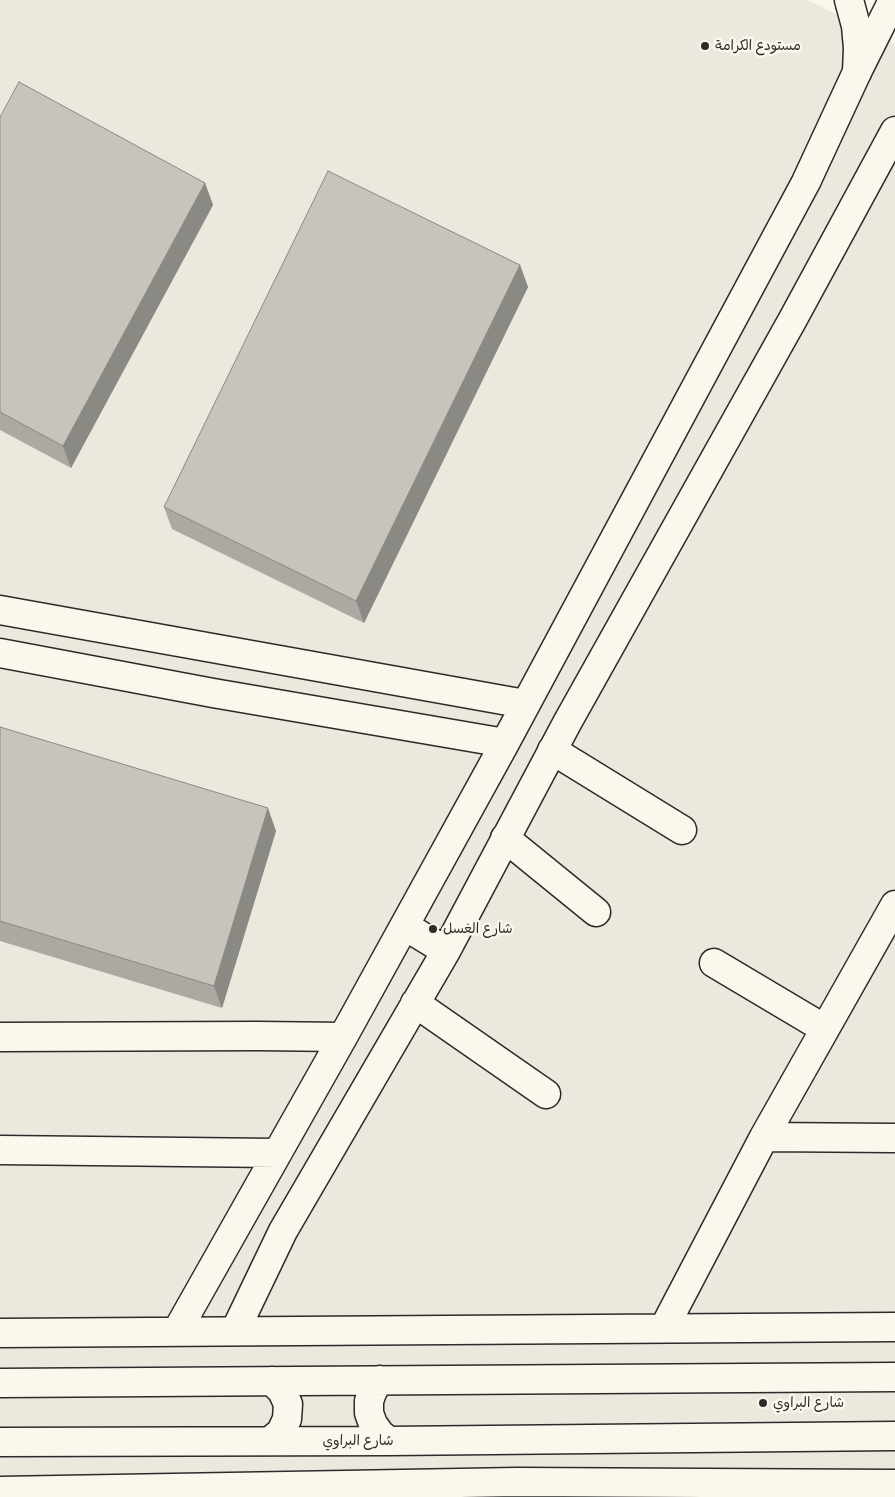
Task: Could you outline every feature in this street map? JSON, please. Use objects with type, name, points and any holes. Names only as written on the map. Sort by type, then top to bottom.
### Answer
[{"type":"main road","points":[[850,0],[856,26],[858,48],[857,72]]},
{"type":"main road","points":[[177,1331],[343,1037],[505,744],[806,182],[893,0]]},
{"type":"main road","points":[[235,1331],[284,1231],[446,950],[552,750],[789,328],[894,135]]},
{"type":"main road","points":[[0,610],[525,704]]},
{"type":"main road","points":[[0,653],[213,693],[505,744]]},
{"type":"main road","points":[[552,750],[682,830]]},
{"type":"main road","points":[[505,838],[596,912]]},
{"type":"main road","points":[[664,1328],[764,1137],[895,905]]},
{"type":"main road","points":[[404,926],[446,950]]},
{"type":"main road","points":[[714,963],[825,1029]]},
{"type":"main road","points":[[415,1003],[546,1094]]},
{"type":"main road","points":[[0,1037],[343,1037]]},
{"type":"main road","points":[[764,1137],[895,1138]]},
{"type":"main road","points":[[0,1150],[276,1153]]},
{"type":"main road","points":[[0,1332],[895,1327]]},
{"type":"main road","points":[[0,1383],[895,1377]]},
{"type":"main road","points":[[380,1380],[373,1390],[369,1401],[369,1413],[373,1424],[380,1434],[389,1441]]},
{"type":"main road","points":[[270,1441],[281,1432],[287,1419],[288,1404],[282,1391],[272,1381]]},
{"type":"main road","name":"شارع البراوي","points":[[0,1442],[389,1441],[895,1436]]},
{"type":"main road","points":[[2,1493],[572,1490],[895,1484]]},
{"type":"shaded area","points":[[0,0],[808,0],[895,44],[895,1497],[0,1497]]},
{"type":"building","points":[[19,82],[205,183],[63,446],[0,412],[0,117]]},
{"type":"building","points":[[328,171],[520,265],[356,601],[164,507]]},
{"type":"building","points":[[0,727],[268,808],[214,986],[0,921]]},
{"type":"place","name":"مستودع الكرامة","points":[[705,46]]},
{"type":"place","name":"شارع الغسل","points":[[433,929]]},
{"type":"place","name":"شارع البراوي","points":[[763,1403]]}]
